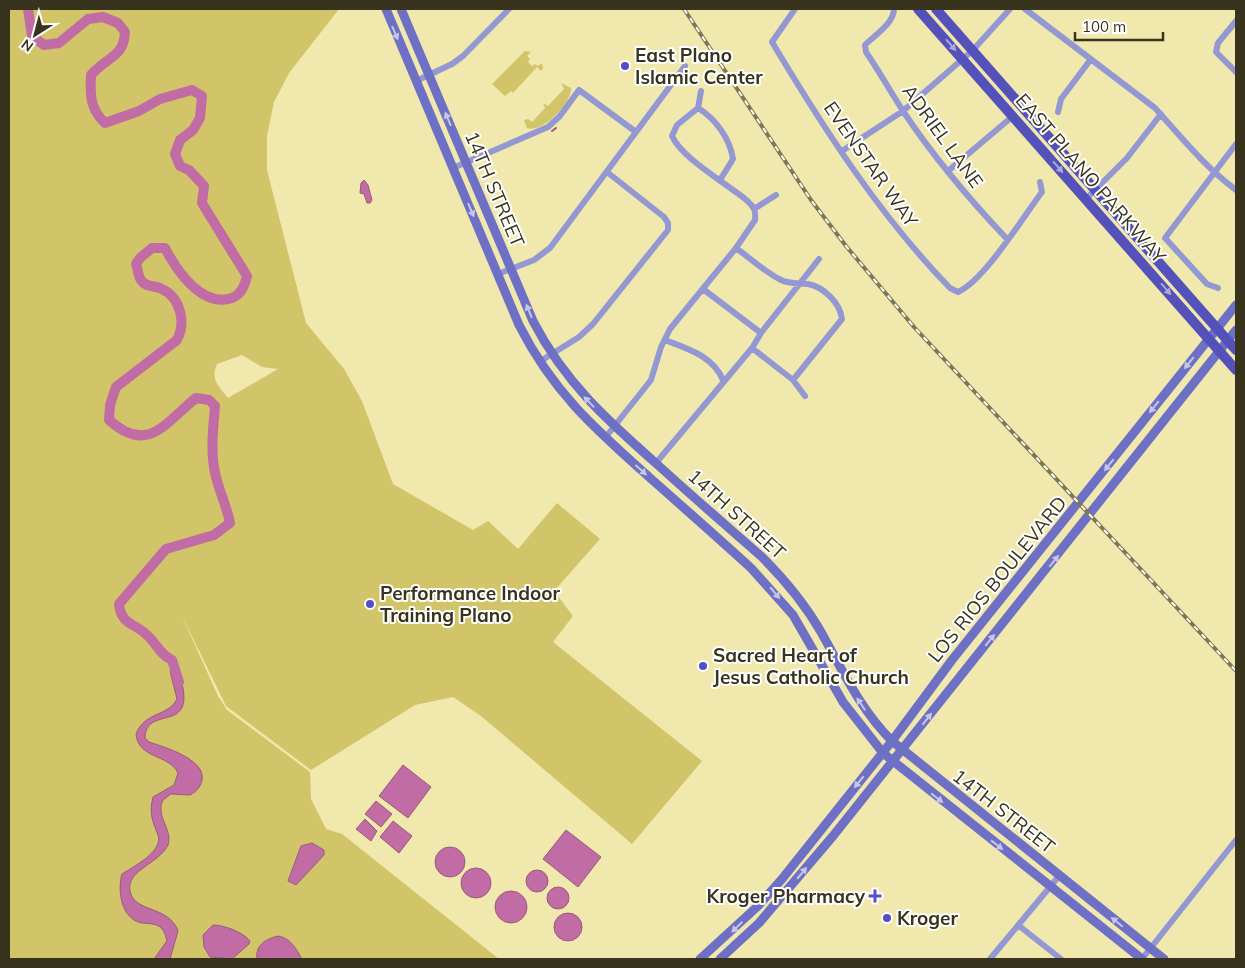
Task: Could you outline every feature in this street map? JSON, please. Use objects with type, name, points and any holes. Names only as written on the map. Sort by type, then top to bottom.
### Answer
[{"type":"main road","name":"14TH STREET","points":[[386,9],[519,325],[539,362],[571,404],[605,438],[751,568],[785,604],[814,648],[843,702],[892,762],[1142,959]]},
{"type":"main road","name":"14TH STREET","points":[[404,9],[429,75],[533,321],[551,354],[581,393],[656,464],[762,557],[792,590],[826,642],[860,703],[902,751],[1164,959]]},
{"type":"main road","name":"EAST PLANO PARKWAY","points":[[918,9],[1236,370]]},
{"type":"main road","name":"EAST PLANO PARKWAY","points":[[936,9],[1236,350]]},
{"type":"main road","points":[[1150,271],[1159,263]]},
{"type":"main road","name":"LOS RIOS BOULEVARD","points":[[700,959],[752,912],[782,879],[892,741],[959,652],[1236,305]]},
{"type":"main road","name":"LOS RIOS BOULEVARD","points":[[720,959],[752,930],[833,836],[1236,330]]},
{"type":"main road","points":[[1139,426],[1151,437]]},
{"type":"main road","points":[[697,520],[707,509]]},
{"type":"main road","points":[[751,568],[762,557]]},
{"type":"main road","points":[[1010,589],[1023,599]]},
{"type":"main road","points":[[814,648],[826,642]]},
{"type":"main road","points":[[959,652],[974,660]]},
{"type":"main road","points":[[980,831],[988,820]]},
{"type":"main road","points":[[822,828],[833,836]]},
{"type":"main road","points":[[782,879],[790,888]]},
{"type":"street","points":[[416,80],[463,56],[509,9]]},
{"type":"street","name":"EVENSTAR WAY","points":[[795,9],[772,42],[842,151],[893,224],[935,272],[950,288],[958,292],[966,289],[982,273],[1007,239]]},
{"type":"street","name":"ADRIEL LANE","points":[[894,9],[894,15],[890,21],[865,45],[866,52],[903,111],[948,171],[1007,239]]},
{"type":"street","points":[[842,151],[903,111],[973,50],[1010,9]]},
{"type":"street","points":[[1026,9],[1161,114],[1173,125],[1190,149],[1213,172],[1236,190]]},
{"type":"street","points":[[1236,21],[1218,44],[1216,52],[1236,72]]},
{"type":"street","points":[[1058,112],[1061,99],[1091,59]]},
{"type":"street","points":[[498,274],[534,260],[550,248],[685,66]]},
{"type":"street","points":[[453,168],[467,164],[548,127],[560,116],[579,90],[636,132]]},
{"type":"street","points":[[605,438],[651,380],[670,329],[736,248],[755,220],[754,208],[680,149],[672,136],[677,125],[698,108],[702,90]]},
{"type":"street","points":[[698,108],[713,120],[732,150],[734,159],[720,180]]},
{"type":"street","points":[[1086,198],[1127,158],[1161,114]]},
{"type":"street","points":[[948,171],[1013,116]]},
{"type":"street","points":[[1218,288],[1207,284],[1165,238],[1236,144]]},
{"type":"street","points":[[539,362],[579,337],[593,324],[668,230],[668,223],[664,217],[607,172]]},
{"type":"street","points":[[1007,239],[1042,192],[1040,182]]},
{"type":"street","points":[[754,208],[776,195]]},
{"type":"street","points":[[736,248],[783,281],[810,284],[823,291],[838,306],[842,319],[813,358],[792,380]]},
{"type":"street","points":[[656,464],[723,380],[752,348],[760,333],[818,260]]},
{"type":"street","points":[[703,289],[760,333]]},
{"type":"street","points":[[665,340],[704,358],[718,368],[723,380]]},
{"type":"street","points":[[752,348],[792,380],[805,396]]},
{"type":"street","points":[[1142,959],[1236,840]]},
{"type":"street","points":[[990,959],[1059,876]]},
{"type":"street","points":[[1018,925],[1061,959]]},
{"type":"shaded area","points":[[9,9],[339,9],[289,73],[274,102],[267,136],[267,170],[306,323],[344,369],[362,401],[393,484],[473,530],[488,521],[518,549],[557,503],[600,539],[554,591],[573,616],[553,642],[702,761],[632,844],[481,716],[453,697],[415,705],[311,770],[226,706],[181,614],[218,696],[227,710],[310,772],[311,799],[326,829],[342,834],[499,959],[9,959]],"holes":[[[242,355],[262,367],[278,369],[228,398],[215,379],[214,374],[217,364]]]},
{"type":"shaded area","points":[[525,51],[531,52],[527,56],[530,59],[528,62],[532,66],[535,64],[538,66],[542,63],[543,68],[541,71],[537,67],[513,93],[511,91],[505,96],[492,84]]},
{"type":"shaded area","points":[[561,83],[571,88],[567,101],[561,109],[548,122],[533,129],[527,128],[524,120],[528,119],[532,122],[545,108],[543,103],[548,106],[564,89]]},
{"type":"shaded area","points":[[364,180],[368,185],[372,200],[370,203],[367,203],[364,194],[360,193],[361,183]]},
{"type":"shaded area","points":[[178,670],[184,691],[183,705],[178,712],[154,722],[148,728],[145,738],[149,742],[191,760],[198,766],[202,780],[198,789],[190,795],[171,794],[163,800],[161,812],[168,833],[168,845],[164,852],[138,872],[130,884],[130,891],[138,903],[167,917],[174,923],[178,931],[170,959],[154,959],[167,941],[165,933],[158,925],[139,922],[129,916],[121,899],[120,886],[122,874],[140,863],[156,847],[159,841],[151,812],[153,797],[174,785],[178,773],[168,762],[142,748],[136,734],[145,721],[168,709],[177,699],[170,671]]},
{"type":"shaded area","points":[[403,765],[431,787],[408,818],[379,796]]},
{"type":"shaded area","points":[[376,801],[392,814],[381,827],[365,814]]},
{"type":"shaded area","points":[[365,819],[377,831],[371,841],[356,829]]},
{"type":"shaded area","points":[[393,821],[412,836],[399,853],[380,837]]},
{"type":"shaded area","points":[[566,830],[601,857],[578,887],[543,859]]},
{"type":"shaded area","points":[[312,843],[324,850],[324,855],[296,885],[288,881],[301,846]]},
{"type":"shaded area","points":[[450,847],[460,852],[465,862],[460,872],[450,877],[440,872],[435,862],[440,852]]},
{"type":"shaded area","points":[[476,868],[482,869],[490,877],[490,889],[482,897],[476,898],[470,897],[462,889],[461,883],[462,877],[470,869]]},
{"type":"shaded area","points":[[537,870],[545,873],[548,881],[545,889],[537,892],[529,889],[526,881],[529,873]]},
{"type":"shaded area","points":[[558,887],[566,890],[569,898],[566,906],[558,909],[550,906],[547,898],[550,890]]},
{"type":"shaded area","points":[[511,891],[517,892],[522,896],[526,901],[526,913],[522,918],[517,922],[511,923],[505,922],[500,918],[496,913],[495,907],[496,901],[500,896],[505,892]]},
{"type":"shaded area","points":[[568,913],[578,917],[582,927],[578,937],[568,941],[558,937],[554,927],[558,917]]},
{"type":"shaded area","points":[[213,925],[238,932],[250,941],[249,944],[232,959],[210,957],[204,947],[203,935]]},
{"type":"shaded area","points":[[278,936],[290,942],[302,959],[257,959],[258,950],[262,943]]},
{"type":"waterway","points":[[28,9],[32,36],[44,45],[59,43],[88,19],[103,17],[118,23],[125,32],[124,41],[118,52],[91,75],[92,101],[96,112],[105,123],[139,111],[160,99],[192,90],[202,96],[200,118],[193,130],[180,140],[175,154],[180,166],[189,170],[204,186],[202,203],[247,276],[244,286],[238,295],[221,300],[201,293],[192,285],[176,267],[165,248],[152,248],[140,258],[136,264],[139,277],[143,283],[159,288],[174,298],[180,312],[180,333],[177,340],[116,387],[110,405],[109,420],[123,430],[135,435],[156,432],[196,398],[209,400],[215,406],[212,442],[214,468],[230,523],[214,535],[166,549],[119,604],[120,611],[126,620],[147,635],[161,652],[172,660],[179,682]]},
{"type":"waterway","points":[[552,131],[556,128]]},
{"type":"railway","points":[[684,9],[811,200],[846,246],[914,327],[1236,671]]},
{"type":"place","name":"East Plano Islamic Center","points":[[625,66]]},
{"type":"place","name":"Performance Indoor Training Plano","points":[[370,604]]},
{"type":"place","name":"Sacred Heart of Jesus Catholic Church","points":[[703,666]]},
{"type":"place","name":"Kroger Pharmacy","points":[[875,896]]},
{"type":"place","name":"Kroger","points":[[887,918]]}]
